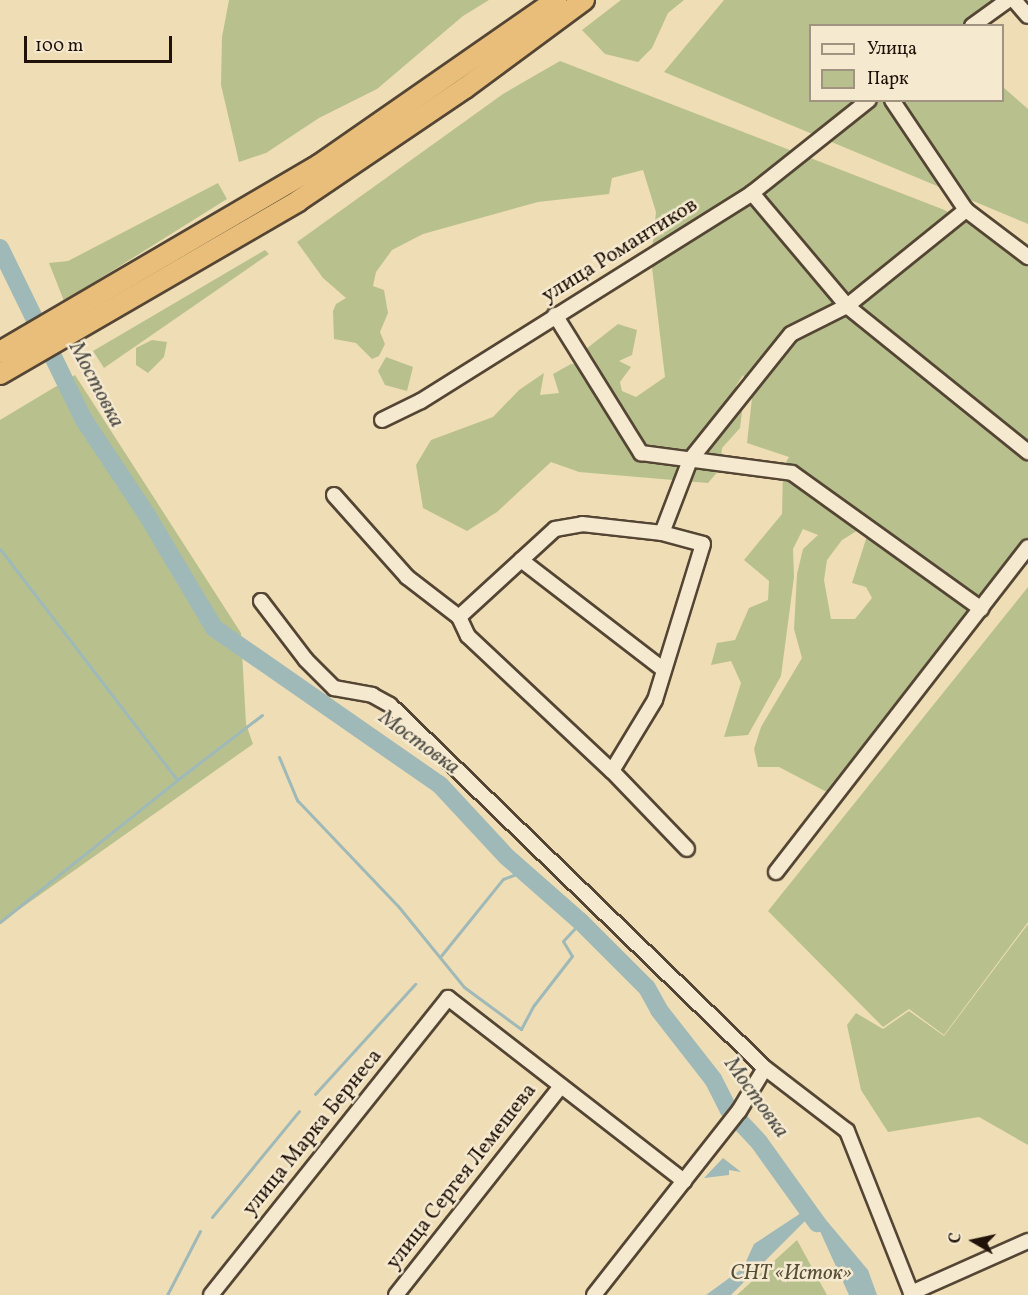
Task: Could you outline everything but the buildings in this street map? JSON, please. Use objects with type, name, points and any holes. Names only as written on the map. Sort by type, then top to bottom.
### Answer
[{"type":"highway","points":[[80,318],[319,165],[556,0]]},
{"type":"highway","points":[[0,374],[27,348],[298,201],[465,88],[584,0]]},
{"type":"highway","points":[[0,352],[27,348]]},
{"type":"street","points":[[975,24],[1008,0]]},
{"type":"street","points":[[1014,0],[1028,16]]},
{"type":"street","name":"улица Романтиков","points":[[382,420],[421,401],[753,193],[867,102]]},
{"type":"street","points":[[893,102],[966,210],[1028,257]]},
{"type":"street","points":[[753,193],[847,306],[1028,452]]},
{"type":"street","points":[[662,533],[690,460],[791,334],[847,306],[966,210]]},
{"type":"street","points":[[555,315],[633,444],[648,456],[792,473],[981,609]]},
{"type":"street","points":[[334,495],[406,577],[459,617],[468,636],[612,771],[687,849]]},
{"type":"street","points":[[459,617],[555,529],[573,525],[662,533],[703,544],[656,700],[612,771]]},
{"type":"street","points":[[776,872],[1028,547]]},
{"type":"street","points":[[521,560],[664,670]]},
{"type":"street","points":[[261,601],[306,660],[334,688],[372,695],[390,705],[765,1068],[847,1131],[910,1294],[1028,1241]]},
{"type":"street","name":"улица Марка Бернеса","points":[[211,1295],[448,998],[561,1086]]},
{"type":"street","points":[[594,1295],[735,1116],[765,1068]]},
{"type":"street","points":[[561,1086],[684,1181]]},
{"type":"street","name":"улица Сергея Лемешева","points":[[396,1295],[561,1086]]},
{"type":"green space","points":[[229,0],[489,0],[463,16],[377,89],[319,118],[266,153],[239,162],[221,85],[222,37]]},
{"type":"green space","points":[[621,0],[684,0],[668,13],[652,48],[638,62],[605,54],[582,30]]},
{"type":"green space","points":[[724,0],[999,0],[989,24],[809,24],[809,102],[1004,102],[1004,88],[1028,109],[1028,224],[664,72]]},
{"type":"green space","points":[[560,61],[942,209],[1028,251],[1028,561],[842,800],[779,767],[758,767],[754,749],[761,727],[802,658],[794,629],[797,574],[803,549],[818,535],[803,529],[793,549],[794,577],[781,676],[748,735],[724,737],[741,683],[731,661],[711,665],[717,643],[735,640],[749,608],[768,600],[769,581],[744,560],[782,514],[783,467],[789,457],[747,443],[752,398],[743,375],[736,386],[743,404],[740,428],[722,448],[720,469],[708,483],[579,472],[551,462],[497,512],[467,531],[423,508],[416,465],[431,440],[493,417],[519,390],[544,373],[540,395],[559,393],[553,374],[571,364],[597,366],[586,349],[618,324],[637,330],[632,355],[619,361],[631,367],[620,382],[622,391],[636,397],[665,377],[651,259],[656,212],[643,170],[612,178],[609,194],[538,202],[423,234],[392,250],[376,272],[373,286],[384,290],[388,313],[380,332],[385,344],[379,356],[372,359],[356,343],[334,339],[333,311],[336,304],[346,298],[323,278],[297,242],[503,94]],"holes":[[[860,529],[867,536],[852,583],[866,587],[872,598],[855,619],[831,619],[824,580],[827,560],[842,540]]]},
{"type":"green space","points":[[218,183],[227,199],[64,301],[49,263],[68,261]]},
{"type":"green space","points":[[265,250],[269,254],[104,368],[93,351]]},
{"type":"green space","points":[[152,340],[167,342],[164,357],[148,373],[136,365],[136,348]]},
{"type":"green space","points":[[386,357],[413,367],[407,391],[385,385],[378,371]]},
{"type":"green space","points":[[75,375],[241,633],[246,724],[253,744],[0,923],[0,420]]},
{"type":"green space","points":[[1028,587],[1028,922],[944,1035],[909,1009],[883,1027],[768,911]]},
{"type":"green space","points":[[1028,924],[1028,1145],[979,1117],[888,1132],[861,1090],[847,1025],[856,1013],[883,1029],[909,1011],[944,1036]]},
{"type":"green space","name":"СНТ «Исток»","points":[[797,1240],[827,1295],[737,1295]]},
{"type":"water","points":[[723,1158],[741,1172],[729,1170],[729,1175],[704,1178]]},
{"type":"water","points":[[803,1204],[816,1208],[868,1270],[877,1295],[849,1295],[819,1229],[808,1218],[731,1295],[706,1295],[743,1268],[754,1244],[801,1213]]},
{"type":"waterway","name":"Мостовка","points":[[0,248],[84,420],[147,515],[214,628],[440,785],[507,857],[581,922],[647,988],[659,1010],[713,1079],[729,1110],[759,1142],[817,1223]]},
{"type":"waterway","points":[[0,549],[177,780],[262,715]]},
{"type":"waterway","points":[[279,757],[297,800],[398,906],[464,987],[521,1029],[534,1005],[572,956],[563,941],[581,922]]},
{"type":"waterway","points":[[0,922],[177,780]]},
{"type":"waterway","points":[[440,957],[503,879],[524,871]]},
{"type":"waterway","points":[[315,1094],[415,984]]},
{"type":"waterway","points":[[212,1217],[299,1111]]},
{"type":"waterway","points":[[167,1295],[200,1231]]}]
